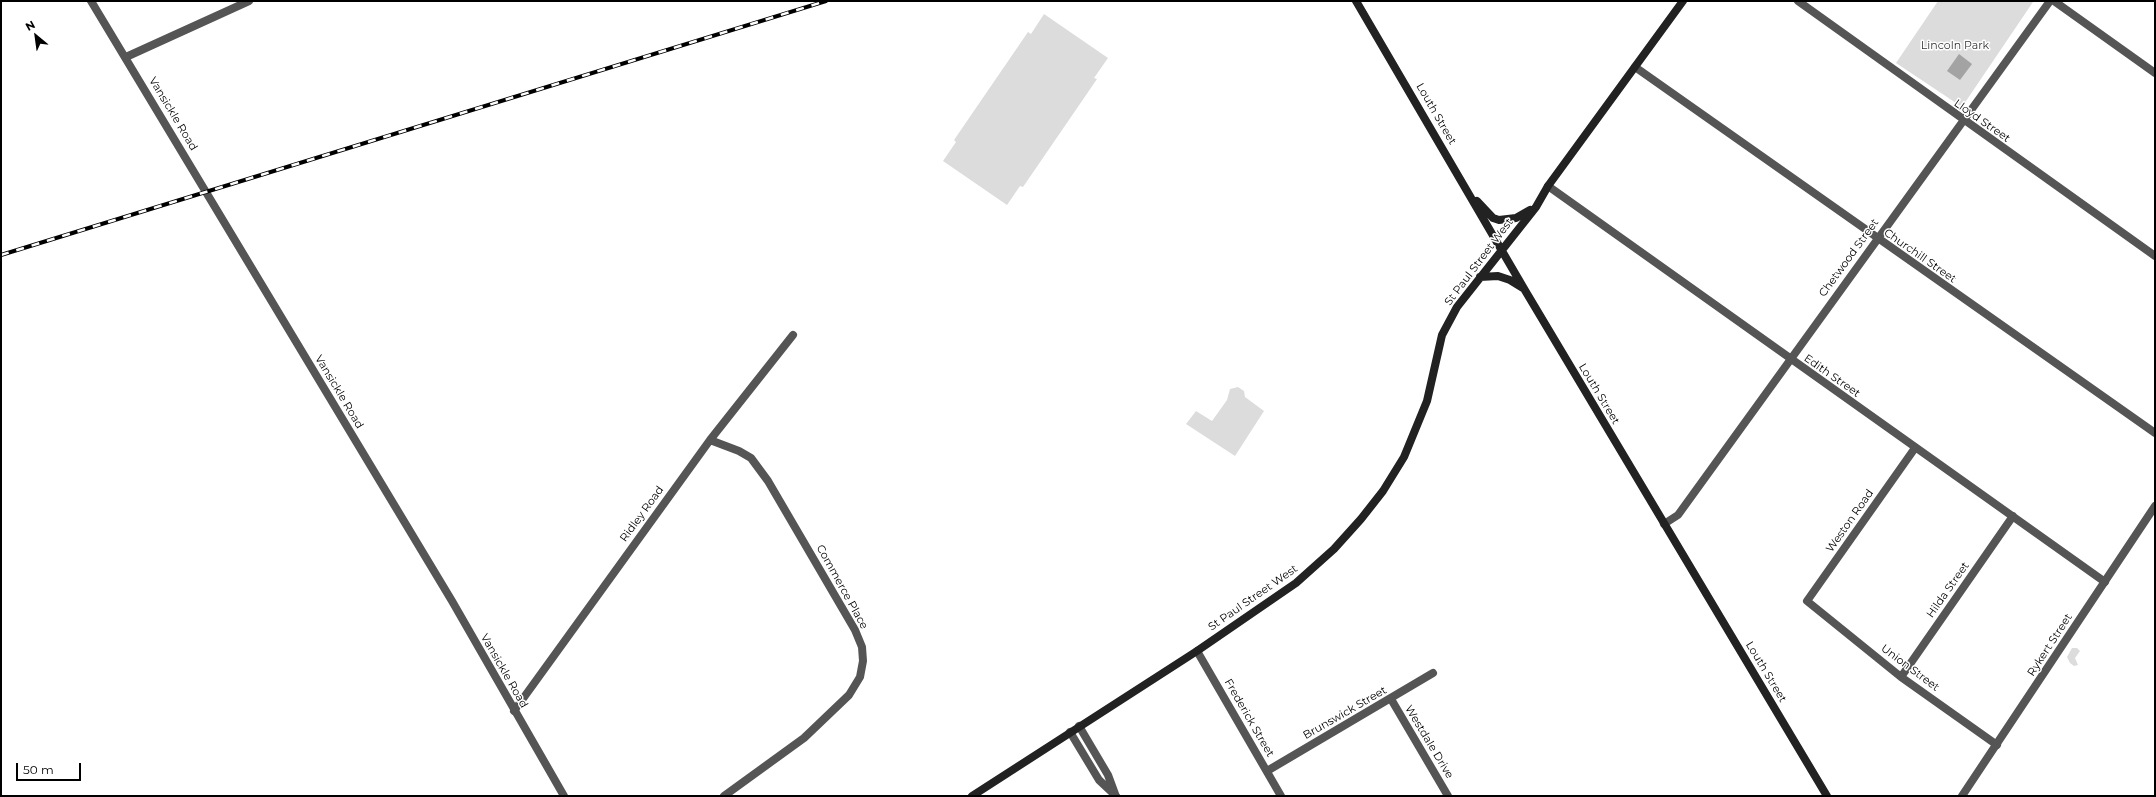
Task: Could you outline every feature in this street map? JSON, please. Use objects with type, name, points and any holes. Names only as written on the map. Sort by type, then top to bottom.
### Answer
[{"type":"main road","name":"Louth Street","points":[[1356,1],[1502,248],[1523,288],[1828,796]]},
{"type":"main road","name":"St Paul Street West","points":[[972,796],[1197,651],[1296,583],[1334,549],[1383,492],[1404,457],[1426,401],[1442,335],[1457,307],[1502,248],[1536,207],[1548,186],[1683,1]]},
{"type":"main road","points":[[1466,188],[1493,218],[1499,220],[1516,218],[1536,207]]},
{"type":"main road","points":[[1480,277],[1498,276],[1510,280],[1523,288]]},
{"type":"street","name":"Vansickle Road","points":[[91,1],[452,601],[564,796]]},
{"type":"street","points":[[126,57],[249,1]]},
{"type":"street","name":"Lloyd Street","points":[[1798,1],[1963,121],[2155,256]]},
{"type":"street","name":"Chetwood Street","points":[[1664,524],[1678,516],[1877,238],[2050,1]]},
{"type":"street","points":[[2054,1],[2155,73]]},
{"type":"street","name":"Churchill Street","points":[[1635,67],[2155,433]]},
{"type":"street","name":"Edith Street","points":[[1548,186],[1790,360],[2105,582]]},
{"type":"street","name":"Ridley Road","points":[[514,710],[710,440],[792,334]]},
{"type":"street","name":"Commerce Place","points":[[710,440],[739,451],[751,458],[768,481],[855,630],[862,647],[864,661],[860,677],[849,695],[804,738],[724,796]]},
{"type":"street","name":"Weston Road","points":[[1812,606],[1807,601],[1915,448]]},
{"type":"street","name":"Rykert Street","points":[[1962,796],[2155,506]]},
{"type":"street","name":"Hilda Street","points":[[1901,677],[2013,516]]},
{"type":"street","name":"Union Street","points":[[1812,606],[1901,677],[1997,745]]},
{"type":"street","name":"Frederick Street","points":[[1197,651],[1281,796]]},
{"type":"street","name":"Brunswick Street","points":[[1267,771],[1434,673]]},
{"type":"street","name":"Westdale Drive","points":[[1391,699],[1448,796]]},
{"type":"street","points":[[1079,726],[1108,775],[1115,795]]},
{"type":"street","points":[[1070,732],[1099,780],[1115,795]]},
{"type":"green space","name":"Lincoln Park","points":[[1938,1],[2033,2],[1962,107],[1896,63]]},
{"type":"green space","points":[[1044,14],[1108,58],[1094,78],[1097,79],[1023,187],[1020,186],[1007,205],[943,161],[956,142],[954,140],[1028,32],[1031,34]]},
{"type":"green space","points":[[1238,387],[1244,391],[1245,397],[1264,411],[1235,456],[1186,424],[1196,411],[1212,421],[1227,400],[1230,389]]},
{"type":"green space","points":[[2072,648],[2077,648],[2080,651],[2075,658],[2078,665],[2074,666],[2070,663],[2067,657]]},
{"type":"shaded area","points":[[1959,54],[1972,64],[1960,80],[1947,71]]},
{"type":"railway","points":[[1,255],[826,1]]}]
